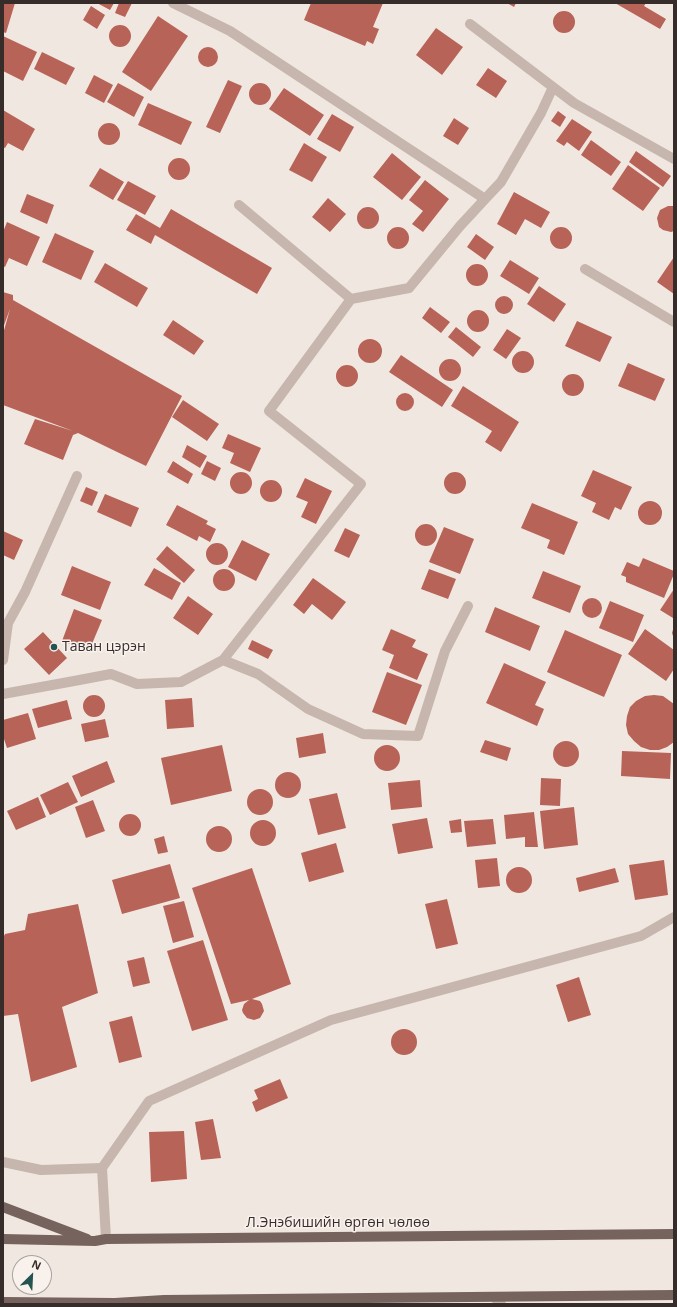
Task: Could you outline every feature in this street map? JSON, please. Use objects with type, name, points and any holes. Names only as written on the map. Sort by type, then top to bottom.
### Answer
[{"type":"main road","points":[[3,1207],[95,1242]]},
{"type":"main road","name":"Л.Энэбишийн өргөн чөлөө","points":[[3,1239],[95,1242],[106,1238],[674,1234]]},
{"type":"main road","points":[[3,1302],[115,1303],[497,1300],[674,1295]]},
{"type":"street","points":[[173,3],[230,30],[485,199]]},
{"type":"street","points":[[470,24],[574,103],[674,159]]},
{"type":"street","points":[[3,694],[111,674],[137,684],[181,682],[223,660],[361,484],[269,411],[351,299],[409,288],[460,226],[501,182],[541,113],[553,87]]},
{"type":"street","points":[[239,205],[351,299]]},
{"type":"street","points":[[585,269],[674,322]]},
{"type":"street","points":[[3,660],[8,623],[25,592],[77,476]]},
{"type":"street","points":[[223,660],[258,674],[308,709],[363,734],[418,736],[445,651],[468,606]]},
{"type":"street","points":[[106,1238],[102,1168],[149,1101],[331,1020],[641,936],[674,917]]},
{"type":"street","points":[[3,1162],[41,1170],[102,1168]]},
{"type":"building","points":[[3,3],[15,3],[6,33],[3,32]]},
{"type":"building","points":[[97,3],[114,3],[110,10]]},
{"type":"building","points":[[119,3],[132,3],[125,17],[115,13]]},
{"type":"building","points":[[311,3],[383,3],[373,27],[379,29],[373,44],[367,41],[365,46],[304,20]]},
{"type":"building","points":[[507,3],[516,3],[514,7]]},
{"type":"building","points":[[615,3],[646,3],[644,6],[666,19],[660,29]]},
{"type":"building","points":[[91,6],[105,15],[97,29],[83,20]]},
{"type":"building","points":[[564,11],[572,14],[575,22],[572,30],[564,33],[556,30],[553,22],[556,14]]},
{"type":"building","points":[[158,16],[188,36],[151,91],[122,72]]},
{"type":"building","points":[[116,25],[124,25],[131,32],[131,40],[124,47],[116,47],[109,40],[109,32]]},
{"type":"building","points":[[436,28],[463,47],[442,75],[416,55]]},
{"type":"building","points":[[3,36],[37,52],[23,81],[3,71]]},
{"type":"building","points":[[204,47],[212,47],[218,53],[218,61],[212,67],[204,67],[198,61],[198,53]]},
{"type":"building","points":[[42,52],[75,68],[66,85],[34,69]]},
{"type":"building","points":[[488,68],[507,81],[496,98],[476,85]]},
{"type":"building","points":[[94,75],[113,85],[104,103],[85,93]]},
{"type":"building","points":[[228,80],[242,86],[220,133],[206,127]]},
{"type":"building","points":[[118,83],[144,97],[134,117],[107,102]]},
{"type":"building","points":[[260,83],[268,86],[271,94],[268,102],[260,105],[252,102],[249,94],[252,86]]},
{"type":"building","points":[[284,88],[324,115],[310,136],[269,109]]},
{"type":"building","points":[[148,103],[192,122],[181,145],[138,125]]},
{"type":"building","points":[[3,110],[35,129],[23,151],[8,143],[5,148],[3,147]]},
{"type":"building","points":[[558,111],[566,117],[560,127],[551,121]]},
{"type":"building","points":[[332,114],[354,127],[340,152],[317,139]]},
{"type":"building","points":[[454,118],[469,128],[458,145],[443,136]]},
{"type":"building","points":[[572,119],[592,132],[579,151],[567,142],[564,146],[556,141]]},
{"type":"building","points":[[109,123],[117,126],[120,134],[117,142],[109,145],[101,142],[98,134],[101,126]]},
{"type":"building","points":[[591,140],[621,162],[611,176],[581,155]]},
{"type":"building","points":[[304,143],[327,157],[312,182],[289,170]]},
{"type":"building","points":[[636,151],[671,176],[663,187],[629,162]]},
{"type":"building","points":[[392,153],[421,177],[402,200],[373,177]]},
{"type":"building","points":[[179,158],[187,161],[190,169],[187,177],[179,180],[171,177],[168,169],[171,161]]},
{"type":"building","points":[[628,165],[660,188],[643,211],[612,189]]},
{"type":"building","points":[[100,168],[124,182],[113,200],[89,186]]},
{"type":"building","points":[[425,180],[449,199],[423,232],[412,224],[423,211],[409,200]]},
{"type":"building","points":[[128,181],[156,196],[145,215],[117,200]]},
{"type":"building","points":[[514,192],[550,212],[541,228],[525,219],[516,235],[497,224]]},
{"type":"building","points":[[27,194],[54,205],[47,224],[20,212]]},
{"type":"building","points":[[328,198],[346,214],[330,232],[312,217]]},
{"type":"building","points":[[668,206],[674,206],[674,231],[671,232],[663,230],[659,227],[657,218],[660,210]]},
{"type":"building","points":[[368,207],[376,210],[379,218],[376,226],[368,229],[360,226],[357,218],[360,210]]},
{"type":"building","points":[[171,209],[272,268],[257,294],[155,235],[151,244],[126,230],[136,214],[160,228]]},
{"type":"building","points":[[7,222],[40,237],[27,266],[9,258],[5,267],[3,266],[3,232]]},
{"type":"building","points":[[398,227],[406,230],[409,238],[406,246],[398,249],[390,246],[387,238],[390,230]]},
{"type":"building","points":[[561,227],[569,230],[572,238],[569,246],[561,249],[553,246],[550,238],[553,230]]},
{"type":"building","points":[[55,233],[94,251],[81,280],[42,262]]},
{"type":"building","points":[[476,234],[494,247],[485,260],[467,247]]},
{"type":"building","points":[[674,257],[674,294],[657,282]]},
{"type":"building","points":[[510,260],[539,278],[529,294],[500,276]]},
{"type":"building","points":[[105,263],[148,288],[137,307],[94,282]]},
{"type":"building","points":[[477,264],[485,267],[488,275],[485,283],[477,286],[469,283],[466,275],[469,267]]},
{"type":"building","points":[[539,286],[566,304],[554,322],[527,304]]},
{"type":"building","points":[[3,292],[13,295],[13,300],[182,396],[146,466],[78,433],[73,435],[63,460],[24,444],[35,419],[73,431],[3,405],[3,334],[10,309],[3,328]]},
{"type":"building","points":[[504,296],[510,299],[513,305],[510,311],[504,314],[498,311],[495,305],[498,299]]},
{"type":"building","points":[[430,307],[450,322],[441,333],[422,318]]},
{"type":"building","points":[[478,310],[486,313],[489,321],[486,329],[478,332],[470,329],[467,321],[470,313]]},
{"type":"building","points":[[173,320],[204,341],[194,355],[163,335]]},
{"type":"building","points":[[577,321],[612,337],[600,362],[565,346]]},
{"type":"building","points":[[456,327],[481,347],[473,357],[448,337]]},
{"type":"building","points":[[507,329],[521,338],[506,359],[493,350]]},
{"type":"building","points":[[370,339],[379,342],[382,351],[379,360],[370,363],[361,360],[358,351],[361,342]]},
{"type":"building","points":[[523,351],[531,354],[534,362],[531,370],[523,373],[515,370],[512,362],[515,354]]},
{"type":"building","points":[[401,355],[453,390],[442,407],[389,372]]},
{"type":"building","points":[[450,359],[458,362],[461,370],[458,378],[450,381],[442,378],[439,370],[442,362]]},
{"type":"building","points":[[628,363],[665,379],[655,401],[618,386]]},
{"type":"building","points":[[347,365],[355,368],[358,376],[355,384],[347,387],[339,384],[336,376],[339,368]]},
{"type":"building","points":[[573,374],[577,375],[583,381],[583,389],[577,395],[573,396],[569,395],[563,389],[562,385],[563,381],[569,375]]},
{"type":"building","points":[[463,386],[519,422],[501,452],[485,442],[492,431],[451,406]]},
{"type":"building","points":[[405,393],[411,396],[414,402],[411,408],[405,411],[399,408],[396,402],[399,396]]},
{"type":"building","points":[[183,400],[219,424],[207,441],[172,417]]},
{"type":"building","points":[[228,434],[261,448],[250,472],[230,463],[234,453],[222,448]]},
{"type":"building","points":[[187,445],[207,456],[200,468],[182,457]]},
{"type":"building","points":[[173,461],[193,474],[188,484],[167,472]]},
{"type":"building","points":[[207,461],[221,468],[215,481],[201,474]]},
{"type":"building","points":[[593,470],[632,487],[621,510],[615,507],[609,520],[592,512],[596,503],[581,496]]},
{"type":"building","points":[[241,472],[249,475],[252,483],[249,491],[241,494],[233,491],[230,483],[233,475]]},
{"type":"building","points":[[455,472],[463,475],[466,483],[463,491],[455,494],[447,491],[444,483],[447,475]]},
{"type":"building","points":[[305,478],[332,491],[316,524],[301,517],[308,502],[296,497]]},
{"type":"building","points":[[271,480],[279,483],[282,491],[279,499],[271,502],[263,499],[260,491],[263,483]]},
{"type":"building","points":[[86,487],[98,492],[92,506],[80,501]]},
{"type":"building","points":[[105,494],[139,508],[131,527],[97,512]]},
{"type":"building","points":[[650,501],[659,504],[662,513],[659,522],[650,525],[641,522],[638,513],[641,504]]},
{"type":"building","points":[[532,503],[578,522],[564,555],[547,548],[550,540],[521,528]]},
{"type":"building","points":[[177,505],[208,521],[206,524],[216,529],[210,542],[199,536],[197,541],[166,525]]},
{"type":"building","points":[[426,524],[434,527],[437,535],[434,543],[426,546],[418,543],[415,535],[418,527]]},
{"type":"building","points":[[444,527],[474,539],[460,574],[429,562]]},
{"type":"building","points":[[345,528],[360,535],[349,558],[334,551]]},
{"type":"building","points":[[3,531],[23,540],[14,560],[3,555]]},
{"type":"building","points":[[242,540],[270,554],[256,581],[228,567]]},
{"type":"building","points":[[217,543],[225,546],[228,554],[225,562],[217,565],[209,562],[206,554],[209,546]]},
{"type":"building","points":[[167,546],[195,570],[184,583],[156,559]]},
{"type":"building","points":[[643,558],[674,571],[664,598],[626,582],[626,577],[621,575],[627,562],[639,567]]},
{"type":"building","points":[[72,566],[111,582],[100,610],[61,595]]},
{"type":"building","points":[[154,568],[181,583],[172,600],[144,585]]},
{"type":"building","points":[[224,569],[232,572],[235,580],[232,588],[224,591],[216,588],[213,580],[216,572]]},
{"type":"building","points":[[429,569],[456,579],[448,599],[421,589]]},
{"type":"building","points":[[543,571],[581,586],[570,613],[532,598]]},
{"type":"building","points":[[313,578],[346,602],[332,620],[312,604],[304,614],[293,605]]},
{"type":"building","points":[[674,589],[674,617],[673,618],[660,610]]},
{"type":"building","points":[[188,596],[213,614],[198,635],[173,618]]},
{"type":"building","points":[[592,598],[599,601],[602,608],[599,615],[592,618],[585,615],[582,608],[585,601]]},
{"type":"building","points":[[610,601],[644,615],[633,642],[599,628]]},
{"type":"building","points":[[495,607],[540,626],[530,651],[485,632]]},
{"type":"building","points":[[74,609],[102,620],[89,651],[62,641]]},
{"type":"building","points":[[674,626],[674,639],[672,633]]},
{"type":"building","points":[[391,629],[416,640],[412,647],[428,654],[417,680],[389,668],[394,655],[382,650]]},
{"type":"building","points":[[645,629],[674,650],[674,669],[666,681],[628,654]]},
{"type":"building","points":[[565,630],[622,655],[604,697],[547,672]]},
{"type":"building","points":[[43,632],[67,658],[49,675],[24,649]]},
{"type":"building","points":[[252,640],[273,650],[268,659],[248,649]]},
{"type":"building","points":[[504,663],[546,682],[535,705],[544,709],[537,726],[486,703]]},
{"type":"building","points":[[387,672],[422,685],[406,725],[372,712]]},
{"type":"building","points":[[94,695],[102,698],[105,706],[102,714],[94,717],[86,714],[83,706],[86,698]]},
{"type":"building","points":[[645,696],[663,696],[674,704],[674,742],[659,750],[650,750],[641,747],[628,734],[626,725],[630,707],[636,701]]},
{"type":"building","points":[[192,698],[194,727],[167,729],[165,700]]},
{"type":"building","points":[[67,700],[72,719],[38,728],[32,709]]},
{"type":"building","points":[[28,713],[36,739],[7,748],[3,736],[3,720]]},
{"type":"building","points":[[105,719],[109,737],[85,742],[81,724]]},
{"type":"building","points":[[323,733],[326,753],[299,758],[296,738]]},
{"type":"building","points":[[485,740],[511,748],[507,761],[480,752]]},
{"type":"building","points":[[566,741],[575,745],[579,754],[575,763],[566,767],[557,763],[553,754],[557,745]]},
{"type":"building","points":[[222,745],[232,791],[171,805],[161,758]]},
{"type":"building","points":[[387,745],[396,749],[400,758],[396,767],[387,771],[378,767],[374,758],[378,749]]},
{"type":"building","points":[[622,751],[671,753],[670,779],[621,776]]},
{"type":"building","points":[[107,761],[115,782],[81,797],[72,776]]},
{"type":"building","points":[[288,772],[297,776],[301,785],[297,794],[288,798],[279,794],[275,785],[279,776]]},
{"type":"building","points":[[541,778],[561,779],[560,806],[540,805]]},
{"type":"building","points":[[420,780],[422,807],[391,810],[388,783]]},
{"type":"building","points":[[68,782],[78,802],[50,815],[40,795]]},
{"type":"building","points":[[260,789],[269,793],[273,802],[269,811],[260,815],[251,811],[247,802],[251,793]]},
{"type":"building","points":[[337,793],[346,828],[318,835],[309,799]]},
{"type":"building","points":[[38,797],[46,817],[16,830],[7,811]]},
{"type":"building","points":[[93,800],[105,831],[86,838],[75,807]]},
{"type":"building","points":[[574,807],[578,845],[544,849],[540,811]]},
{"type":"building","points":[[534,812],[538,847],[525,847],[525,837],[506,839],[504,815]]},
{"type":"building","points":[[130,814],[138,817],[141,825],[138,833],[130,836],[122,833],[119,825],[122,817]]},
{"type":"building","points":[[427,818],[433,848],[398,854],[392,824]]},
{"type":"building","points":[[461,819],[462,832],[451,833],[449,821]]},
{"type":"building","points":[[493,819],[496,844],[467,847],[464,821]]},
{"type":"building","points":[[263,820],[272,824],[276,833],[272,842],[263,846],[254,842],[250,833],[254,824]]},
{"type":"building","points":[[219,826],[228,830],[232,839],[228,848],[219,852],[210,848],[206,839],[210,830]]},
{"type":"building","points":[[164,836],[168,852],[158,854],[154,839]]},
{"type":"building","points":[[336,843],[344,872],[309,882],[301,853]]},
{"type":"building","points":[[497,858],[500,886],[478,888],[475,860]]},
{"type":"building","points":[[664,860],[668,895],[635,900],[629,865]]},
{"type":"building","points":[[170,864],[180,898],[122,914],[112,880]]},
{"type":"building","points":[[519,867],[528,871],[532,880],[528,889],[519,893],[510,889],[506,880],[510,871]]},
{"type":"building","points":[[252,868],[291,984],[252,999],[260,1001],[264,1011],[260,1018],[254,1020],[247,1018],[242,1010],[244,1004],[249,1000],[231,1004],[192,888]]},
{"type":"building","points":[[615,868],[619,882],[579,892],[576,878]]},
{"type":"building","points":[[447,899],[458,944],[436,949],[425,904]]},
{"type":"building","points":[[184,901],[194,937],[173,943],[163,906]]},
{"type":"building","points":[[78,904],[98,993],[62,1007],[77,1067],[31,1082],[18,1014],[3,1016],[3,938],[5,934],[25,930],[28,914]]},
{"type":"building","points":[[203,940],[228,1020],[192,1031],[167,951]]},
{"type":"building","points":[[144,957],[150,983],[133,987],[127,961]]},
{"type":"building","points":[[579,977],[591,1015],[568,1022],[556,985]]},
{"type":"building","points":[[132,1016],[142,1057],[119,1063],[109,1022]]},
{"type":"building","points":[[404,1029],[413,1033],[417,1042],[413,1051],[404,1055],[395,1051],[391,1042],[395,1033]]},
{"type":"building","points":[[280,1079],[288,1098],[256,1112],[252,1102],[258,1099],[254,1090]]},
{"type":"building","points":[[213,1119],[221,1158],[201,1160],[195,1122]]},
{"type":"building","points":[[184,1131],[187,1179],[151,1182],[149,1132]]},
{"type":"place","name":"Таван цэрэн","points":[[54,647]]}]
